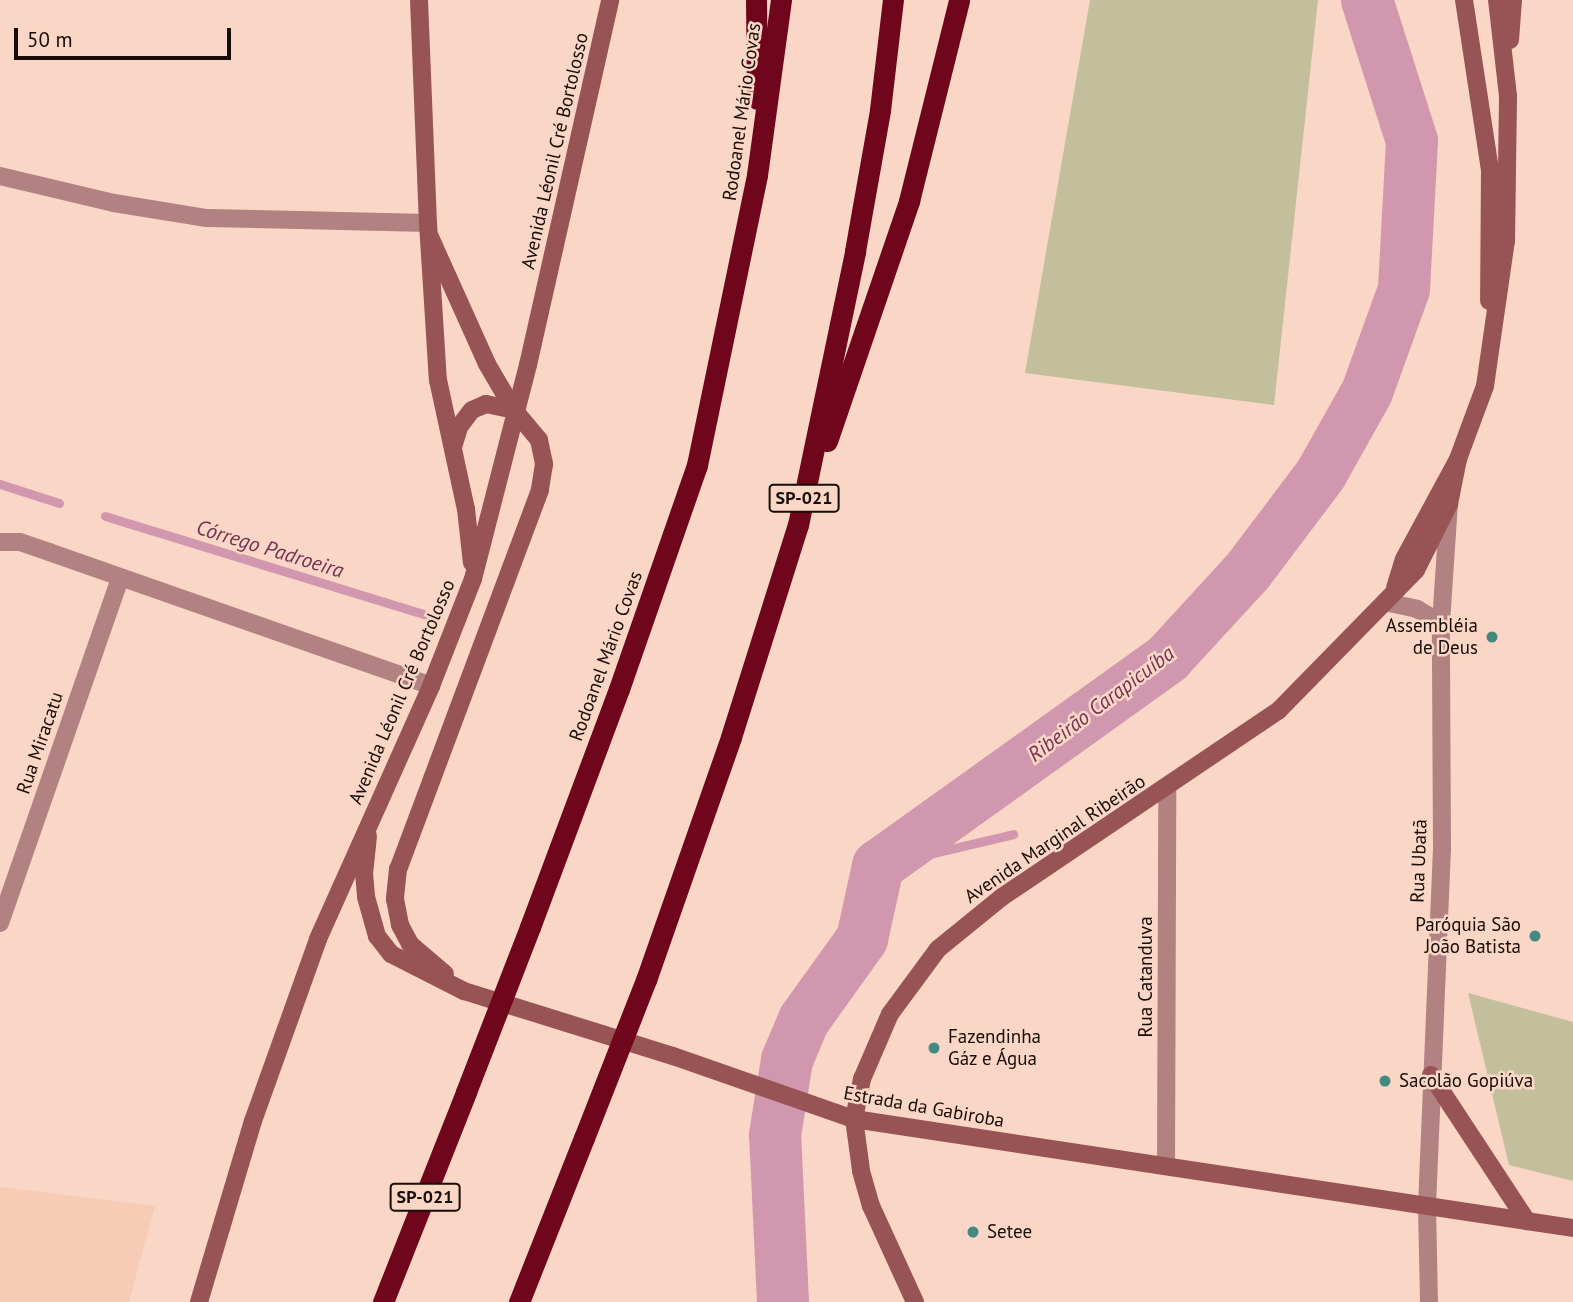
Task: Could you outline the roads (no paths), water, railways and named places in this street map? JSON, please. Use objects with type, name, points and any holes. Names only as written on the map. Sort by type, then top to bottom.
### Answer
[{"type":"highway","points":[[756,0],[757,175]]},
{"type":"highway","name":"Rodoanel Mário Covas","points":[[383,1302],[530,927],[619,689],[697,465],[757,175],[781,0]]},
{"type":"highway","name":"SP-021","points":[[519,1302],[646,980],[731,737],[798,525],[855,251],[880,110],[893,0]]},
{"type":"highway","points":[[798,525],[909,201],[959,0]]},
{"type":"main road","points":[[419,0],[429,230],[439,380],[466,509],[473,579]]},
{"type":"main road","name":"Avenida Léonil Cré Bortolosso","points":[[199,1302],[257,1108],[318,939],[431,686],[473,579],[514,410],[528,365],[610,0]]},
{"type":"main road","points":[[1464,0],[1490,169],[1489,342]]},
{"type":"main road","points":[[1497,0],[1508,96]]},
{"type":"main road","points":[[1389,598],[1404,559],[1458,459],[1485,386],[1489,342],[1506,241],[1508,96],[1513,0]]},
{"type":"main road","points":[[429,230],[487,364],[514,410],[539,440],[544,464],[540,490],[398,869],[395,899],[400,925],[410,944],[464,991]]},
{"type":"main road","points":[[453,447],[459,427],[472,410],[486,404],[514,410]]},
{"type":"main road","name":"Avenida Marginal Ribeirão","points":[[915,1302],[871,1206],[854,1119],[862,1079],[890,1014],[938,949],[1002,897],[1279,710],[1416,570],[1449,504],[1458,459]]},
{"type":"main road","name":"Estrada da Gabiroba","points":[[370,818],[364,873],[366,897],[377,936],[391,954],[464,991],[731,1076],[854,1119],[1573,1227]]},
{"type":"main road","points":[[1431,1075],[1527,1221]]},
{"type":"main road","points":[[1546,1224],[1573,1216]]},
{"type":"street","points":[[0,176],[114,203],[207,218],[429,230]]},
{"type":"street","name":"Rua Ubatã","points":[[1429,1302],[1427,1206],[1442,849],[1441,624],[1449,504]]},
{"type":"street","points":[[0,542],[20,542],[431,686]]},
{"type":"street","name":"Rua Miracatu","points":[[0,923],[121,578]]},
{"type":"street","points":[[1389,598],[1417,609],[1441,624]]},
{"type":"street","name":"Rua Catanduva","points":[[1166,1166],[1167,788]]},
{"type":"waterway","name":"Ribeirão Carapicuíba","points":[[783,1302],[775,1135],[787,1060],[804,1020],[862,939],[878,866],[1168,658],[1248,571],[1321,474],[1367,392],[1404,289],[1412,141],[1367,0]]},
{"type":"waterway","name":"Córrego Padroeira","points":[[0,484],[59,503]]},
{"type":"waterway","name":"Córrego Padroeira","points":[[105,516],[424,614]]},
{"type":"waterway","points":[[878,866],[1013,834]]},
{"type":"place","name":"Assembléia de Deus","points":[[1492,637]]},
{"type":"place","name":"Paróquia São João Batista","points":[[1535,936]]},
{"type":"place","name":"Fazendinha Gáz e Água","points":[[934,1048]]},
{"type":"place","name":"Sacolão Gopiúva","points":[[1385,1081]]},
{"type":"place","name":"Setee","points":[[973,1232]]}]
